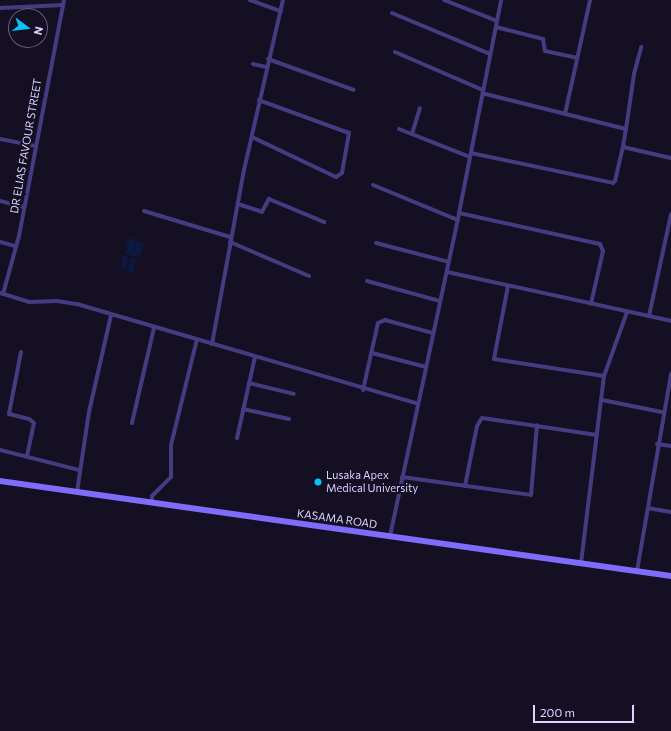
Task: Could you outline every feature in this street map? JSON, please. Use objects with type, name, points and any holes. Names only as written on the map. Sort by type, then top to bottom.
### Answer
[{"type":"street","name":"DR ELIAS FAVOUR STREET","points":[[2,294],[16,246],[64,0]]},
{"type":"street","points":[[250,0],[281,11]]},
{"type":"street","points":[[212,344],[230,237],[266,67],[283,0]]},
{"type":"street","points":[[444,0],[497,21]]},
{"type":"street","points":[[390,536],[460,213],[482,92],[501,0]]},
{"type":"street","points":[[565,114],[590,0]]},
{"type":"street","points":[[0,8],[63,5]]},
{"type":"street","points":[[392,13],[490,54]]},
{"type":"street","points":[[496,27],[540,39],[544,41],[545,51],[577,58]]},
{"type":"street","points":[[399,129],[470,155],[612,183],[616,181],[623,147],[634,74],[641,47]]},
{"type":"street","points":[[395,52],[482,92],[626,129]]},
{"type":"street","points":[[268,59],[354,90]]},
{"type":"street","points":[[253,64],[266,67]]},
{"type":"street","points":[[252,137],[336,177],[342,173],[350,134],[259,100]]},
{"type":"street","points":[[412,134],[420,108]]},
{"type":"street","points":[[0,139],[35,146]]},
{"type":"street","points":[[623,147],[671,158]]},
{"type":"street","points":[[373,185],[458,220]]},
{"type":"street","points":[[238,204],[262,212],[269,199],[324,222]]},
{"type":"street","points":[[0,201],[24,207]]},
{"type":"street","points":[[144,211],[230,237]]},
{"type":"street","points":[[460,213],[602,246],[590,304]]},
{"type":"street","points":[[649,316],[671,214]]},
{"type":"street","points":[[0,242],[16,246]]},
{"type":"street","points":[[230,242],[309,276]]},
{"type":"street","points":[[376,243],[449,262]]},
{"type":"street","points":[[447,272],[671,321]]},
{"type":"street","points":[[367,281],[440,301]]},
{"type":"street","points":[[508,286],[494,359],[604,376]]},
{"type":"street","points":[[2,294],[29,302],[66,302],[197,339],[363,390],[418,404]]},
{"type":"street","points":[[581,563],[598,435],[604,376],[626,312]]},
{"type":"street","points":[[77,492],[79,470],[111,315]]},
{"type":"street","points":[[363,390],[377,325],[385,320],[433,333]]},
{"type":"street","points":[[132,423],[154,328]]},
{"type":"street","points":[[152,503],[152,496],[171,477],[171,445],[197,339]]},
{"type":"street","points":[[21,352],[9,414],[29,419],[34,423],[27,456]]},
{"type":"street","points":[[372,353],[426,367]]},
{"type":"street","points":[[237,438],[255,357]]},
{"type":"street","points":[[637,571],[662,412],[671,374]]},
{"type":"street","points":[[249,383],[294,394]]},
{"type":"street","points":[[602,400],[662,412]]},
{"type":"street","points":[[243,409],[289,419]]},
{"type":"street","points":[[465,486],[478,421],[482,418],[598,435]]},
{"type":"street","points":[[402,477],[531,495],[537,425]]},
{"type":"street","points":[[657,444],[671,446]]},
{"type":"street","points":[[0,450],[79,470]]},
{"type":"street","name":"KASAMA ROAD","points":[[0,481],[671,576]]},
{"type":"street","points":[[648,508],[671,512]]},
{"type":"water","points":[[129,238],[136,240],[131,255],[125,253]]},
{"type":"water","points":[[137,241],[144,244],[139,258],[131,255]]},
{"type":"water","points":[[123,256],[128,257],[125,270],[121,269]]},
{"type":"water","points":[[130,258],[136,259],[134,273],[128,272]]},
{"type":"place","name":"Lusaka Apex Medical University","points":[[318,482]]}]
